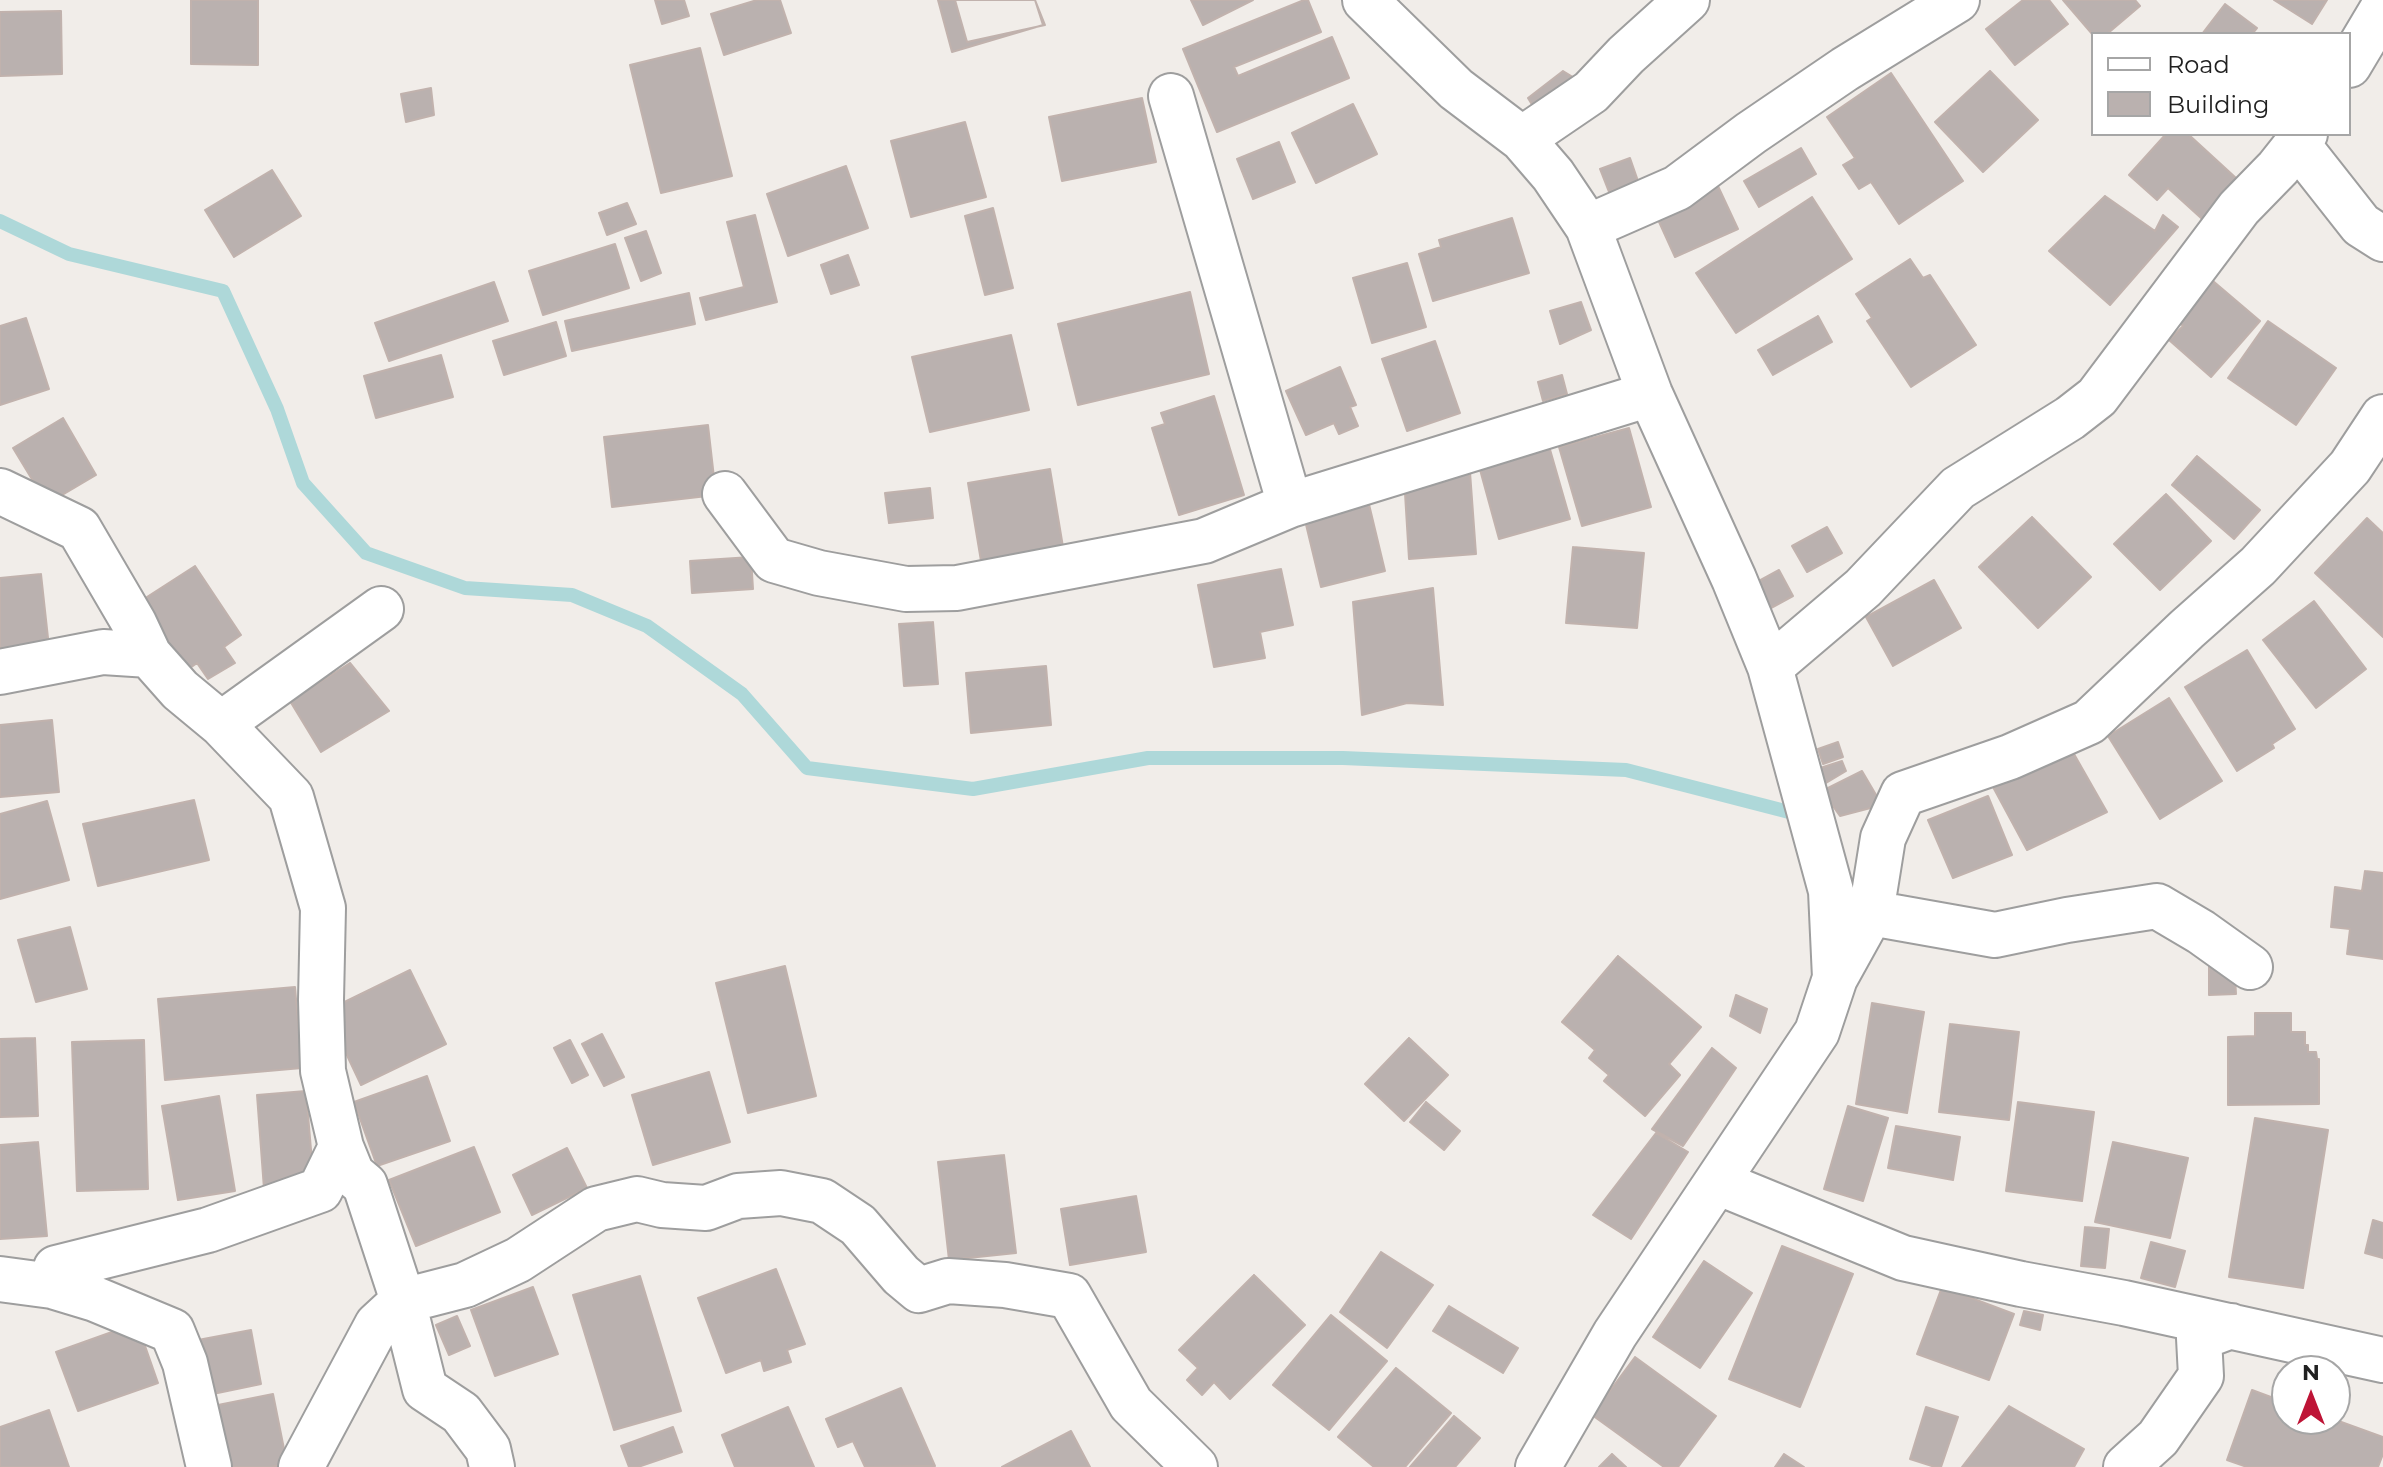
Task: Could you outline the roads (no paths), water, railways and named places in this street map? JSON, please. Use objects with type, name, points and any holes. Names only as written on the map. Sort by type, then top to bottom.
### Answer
[{"type":"street","points":[[1365,0],[1456,89],[1522,139],[1553,175],[1588,227],[1650,394],[1734,579],[1770,667],[1831,891],[1835,978]]},
{"type":"street","points":[[1522,139],[1591,92],[1626,55],[1687,0]]},
{"type":"street","points":[[1588,227],[1677,188],[1845,69],[1957,0]]},
{"type":"street","points":[[2351,62],[2383,8]]},
{"type":"street","points":[[1171,96],[1290,505]]},
{"type":"street","points":[[1770,667],[1863,588],[1958,488],[2070,418],[2097,397],[2239,208],[2301,140],[2361,225],[2383,239]]},
{"type":"street","points":[[725,494],[774,560],[819,573],[906,589],[957,588],[1204,541],[1290,505],[1650,394]]},
{"type":"street","points":[[1538,1467],[1615,1334],[1817,1032],[1835,978],[1871,913],[1883,838],[1903,794],[1985,766],[2089,722],[2258,566],[2350,467],[2383,417]]},
{"type":"street","points":[[0,491],[79,529],[134,623],[149,655],[180,690],[221,724],[291,797],[323,908],[323,1071],[341,1147],[352,1174],[365,1185],[403,1301],[425,1389],[461,1413],[488,1449],[492,1467]]},
{"type":"street","points":[[221,724],[381,609]]},
{"type":"street","points":[[0,672],[103,652],[149,655]]},
{"type":"street","points":[[1871,913],[1995,935],[2157,906],[2250,967]]},
{"type":"street","points":[[52,1286],[56,1268],[208,1230],[320,1190],[341,1147]]},
{"type":"street","points":[[1717,1182],[1903,1258],[2383,1360]]},
{"type":"street","points":[[301,1467],[377,1325],[403,1301],[465,1285],[518,1260],[596,1209],[637,1199],[662,1205],[706,1208],[738,1196],[781,1193],[822,1201],[858,1225],[901,1275],[919,1290],[948,1281],[1005,1285],[1069,1296],[1131,1404],[1195,1467]]},
{"type":"street","points":[[0,1279],[52,1286],[95,1299],[172,1331],[185,1363],[209,1467]]},
{"type":"street","points":[[2126,1467],[2158,1438],[2201,1376],[2199,1338],[2231,1326]]},
{"type":"waterway","points":[[0,221],[69,254],[223,291],[277,409],[303,483],[366,553],[465,588],[572,595],[647,626],[742,694],[807,768],[973,789],[1148,758],[1343,758],[1626,770],[1789,812]]}]
